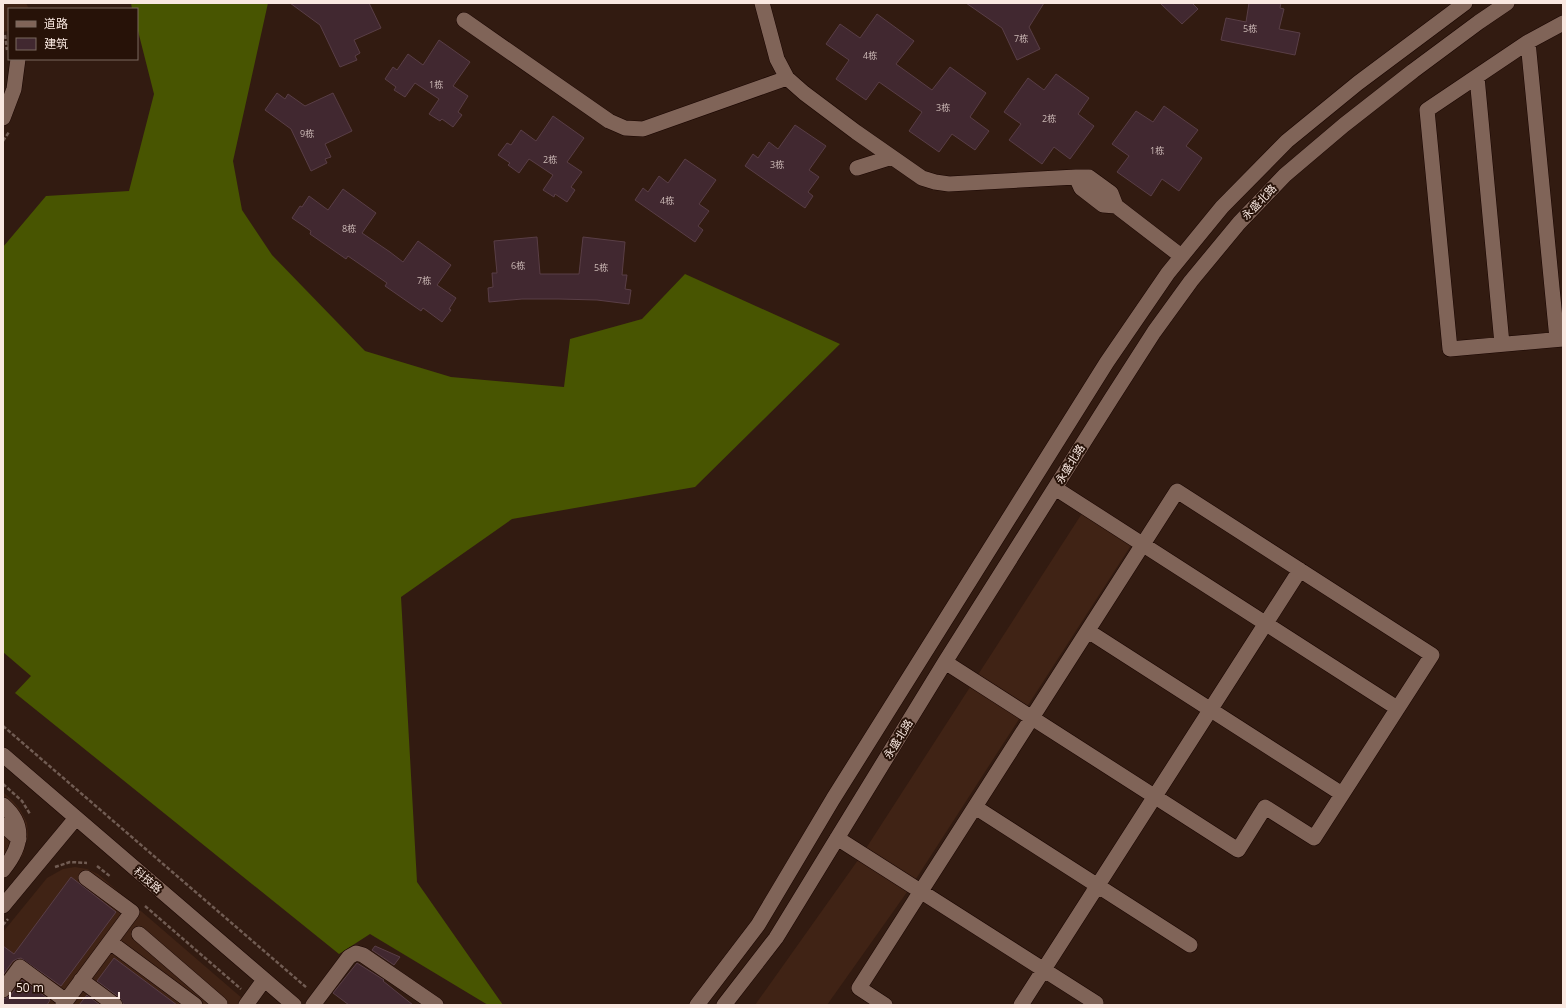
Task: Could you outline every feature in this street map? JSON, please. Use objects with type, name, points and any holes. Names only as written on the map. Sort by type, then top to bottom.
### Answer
[{"type":"street","points":[[762,3],[777,59],[787,78],[804,93],[922,178],[950,184],[1076,177],[1081,188],[1103,205],[1116,206],[1181,256]]},
{"type":"street","name":"永盛北路","points":[[697,1005],[758,925],[834,799],[1107,362],[1181,256],[1222,207],[1287,140],[1358,83],[1465,3]]},
{"type":"street","name":"永盛北路","points":[[724,1005],[776,938],[945,662],[1054,488],[1154,332],[1191,281],[1239,223],[1285,175],[1344,125],[1413,71],[1507,3]]},
{"type":"street","points":[[464,20],[609,121],[625,128],[643,129],[787,78]]},
{"type":"street","points":[[1528,42],[1560,339],[1450,349],[1427,110],[1528,42],[1563,23]]},
{"type":"street","points":[[3,118],[14,89],[18,60]]},
{"type":"street","points":[[1477,77],[1502,344]]},
{"type":"street","points":[[857,168],[892,157]]},
{"type":"street","points":[[1054,488],[1397,708]]},
{"type":"street","points":[[885,1005],[859,988],[921,891],[1032,718],[1088,631],[1177,491],[1432,655],[1314,838],[1265,807],[1238,850],[1155,797],[1032,718],[945,662]]},
{"type":"street","points":[[1021,1005],[1300,570]]},
{"type":"street","points":[[1088,631],[1342,794]]},
{"type":"street","name":"科技路","points":[[3,755],[294,1005]]},
{"type":"street","points":[[3,805],[10,812],[16,822],[19,839],[15,854],[3,870]]},
{"type":"street","points":[[975,807],[1190,945]]},
{"type":"street","points":[[3,906],[76,818]]},
{"type":"street","points":[[3,825],[19,839]]},
{"type":"street","points":[[837,838],[1096,1003]]},
{"type":"street","points":[[3,990],[20,967],[64,1003],[110,942],[132,912],[86,878]]},
{"type":"street","points":[[139,934],[220,1004]]},
{"type":"street","points":[[110,942],[195,1005]]},
{"type":"street","points":[[316,1001],[350,957],[356,953],[363,955],[436,1005]]},
{"type":"street","points":[[175,990],[186,975]]},
{"type":"street","points":[[81,980],[115,1005]]},
{"type":"street","points":[[246,1005],[264,980]]},
{"type":"path","points":[[3,726],[316,1001]]},
{"type":"shaded area","points":[[3,3],[26,3],[28,8],[8,8],[8,31],[3,32]]},
{"type":"shaded area","points":[[1090,501],[1139,533],[912,885],[827,1005],[755,1005],[863,853]]},
{"type":"shaded area","points":[[3,792],[21,811],[27,823],[28,836],[23,855],[3,880]]},
{"type":"shaded area","points":[[75,867],[87,869],[98,874],[250,1005],[3,1005],[3,932],[47,878],[63,869]]},
{"type":"green space","points":[[131,3],[268,3],[233,161],[242,210],[272,255],[365,351],[451,377],[564,387],[570,339],[642,319],[685,274],[840,344],[695,487],[512,519],[401,597],[417,882],[503,1005],[488,1005],[370,934],[339,954],[15,693],[31,676],[3,652],[3,247],[46,196],[129,191],[154,94],[138,31],[138,8],[132,8]]},
{"type":"building","points":[[290,3],[369,3],[381,28],[354,40],[360,53],[355,56],[357,60],[340,67],[320,25]]},
{"type":"building","points":[[966,3],[1044,3],[1029,27],[1040,49],[1017,60],[1002,28]]},
{"type":"building","points":[[1160,3],[1192,3],[1198,9],[1182,24]]},
{"type":"building","points":[[1249,3],[1281,3],[1280,8],[1284,9],[1279,29],[1300,33],[1295,55],[1221,40],[1226,18],[1246,22]]},
{"type":"building","points":[[877,14],[914,41],[896,64],[932,90],[950,67],[986,93],[970,117],[989,131],[975,150],[952,134],[939,152],[909,131],[922,112],[879,82],[866,100],[836,79],[849,60],[826,44],[840,24],[860,38]]},
{"type":"building","points":[[439,40],[470,62],[453,86],[468,96],[458,112],[462,115],[453,127],[442,119],[440,121],[429,114],[439,99],[415,83],[405,97],[394,90],[396,87],[385,79],[393,67],[397,70],[408,54],[423,65]]},
{"type":"building","points":[[1056,74],[1089,98],[1078,114],[1094,126],[1070,159],[1054,147],[1042,164],[1009,140],[1021,124],[1004,112],[1028,78],[1044,90]]},
{"type":"building","points":[[277,93],[285,99],[288,94],[305,106],[333,93],[352,131],[325,144],[331,157],[325,159],[327,163],[311,171],[291,129],[265,110]]},
{"type":"building","points":[[1164,106],[1198,130],[1186,146],[1202,158],[1179,191],[1162,179],[1151,196],[1117,172],[1129,156],[1112,144],[1136,111],[1153,122]]},
{"type":"building","points":[[553,116],[584,138],[567,162],[582,172],[571,187],[575,190],[567,202],[555,194],[554,197],[543,190],[553,175],[529,159],[519,173],[508,165],[510,163],[498,155],[507,143],[511,145],[521,130],[536,141]]},
{"type":"building","points":[[795,125],[826,146],[809,170],[819,177],[808,192],[813,196],[805,208],[745,166],[753,154],[758,158],[769,142],[778,149]]},
{"type":"building","points":[[685,159],[716,180],[699,204],[709,211],[698,226],[703,230],[695,242],[635,200],[643,188],[648,192],[659,176],[668,183]]},
{"type":"building","points":[[343,189],[376,213],[362,233],[403,262],[418,241],[451,265],[437,285],[456,298],[449,309],[451,310],[442,322],[423,308],[421,311],[385,286],[387,283],[348,256],[346,259],[310,234],[311,231],[292,218],[309,196],[328,210]]},
{"type":"building","points":[[537,237],[540,274],[579,274],[583,237],[625,242],[622,275],[627,275],[625,289],[631,290],[629,304],[597,300],[559,299],[522,299],[489,302],[488,288],[493,287],[492,273],[497,273],[494,241]]},
{"type":"building","points":[[71,877],[116,912],[61,986],[21,958],[13,961],[3,975],[3,946],[14,954]]},
{"type":"building","points":[[375,946],[400,957],[394,965],[372,950]]},
{"type":"building","points":[[114,958],[177,1005],[124,1005],[120,998],[97,981]]},
{"type":"building","points":[[357,963],[384,980],[383,981],[413,1005],[349,1005],[333,993]]},
{"type":"building","points":[[22,980],[50,1000],[47,1005],[3,1005],[3,999],[10,996]]},
{"type":"building","points":[[87,995],[100,1005],[79,1005]]}]
